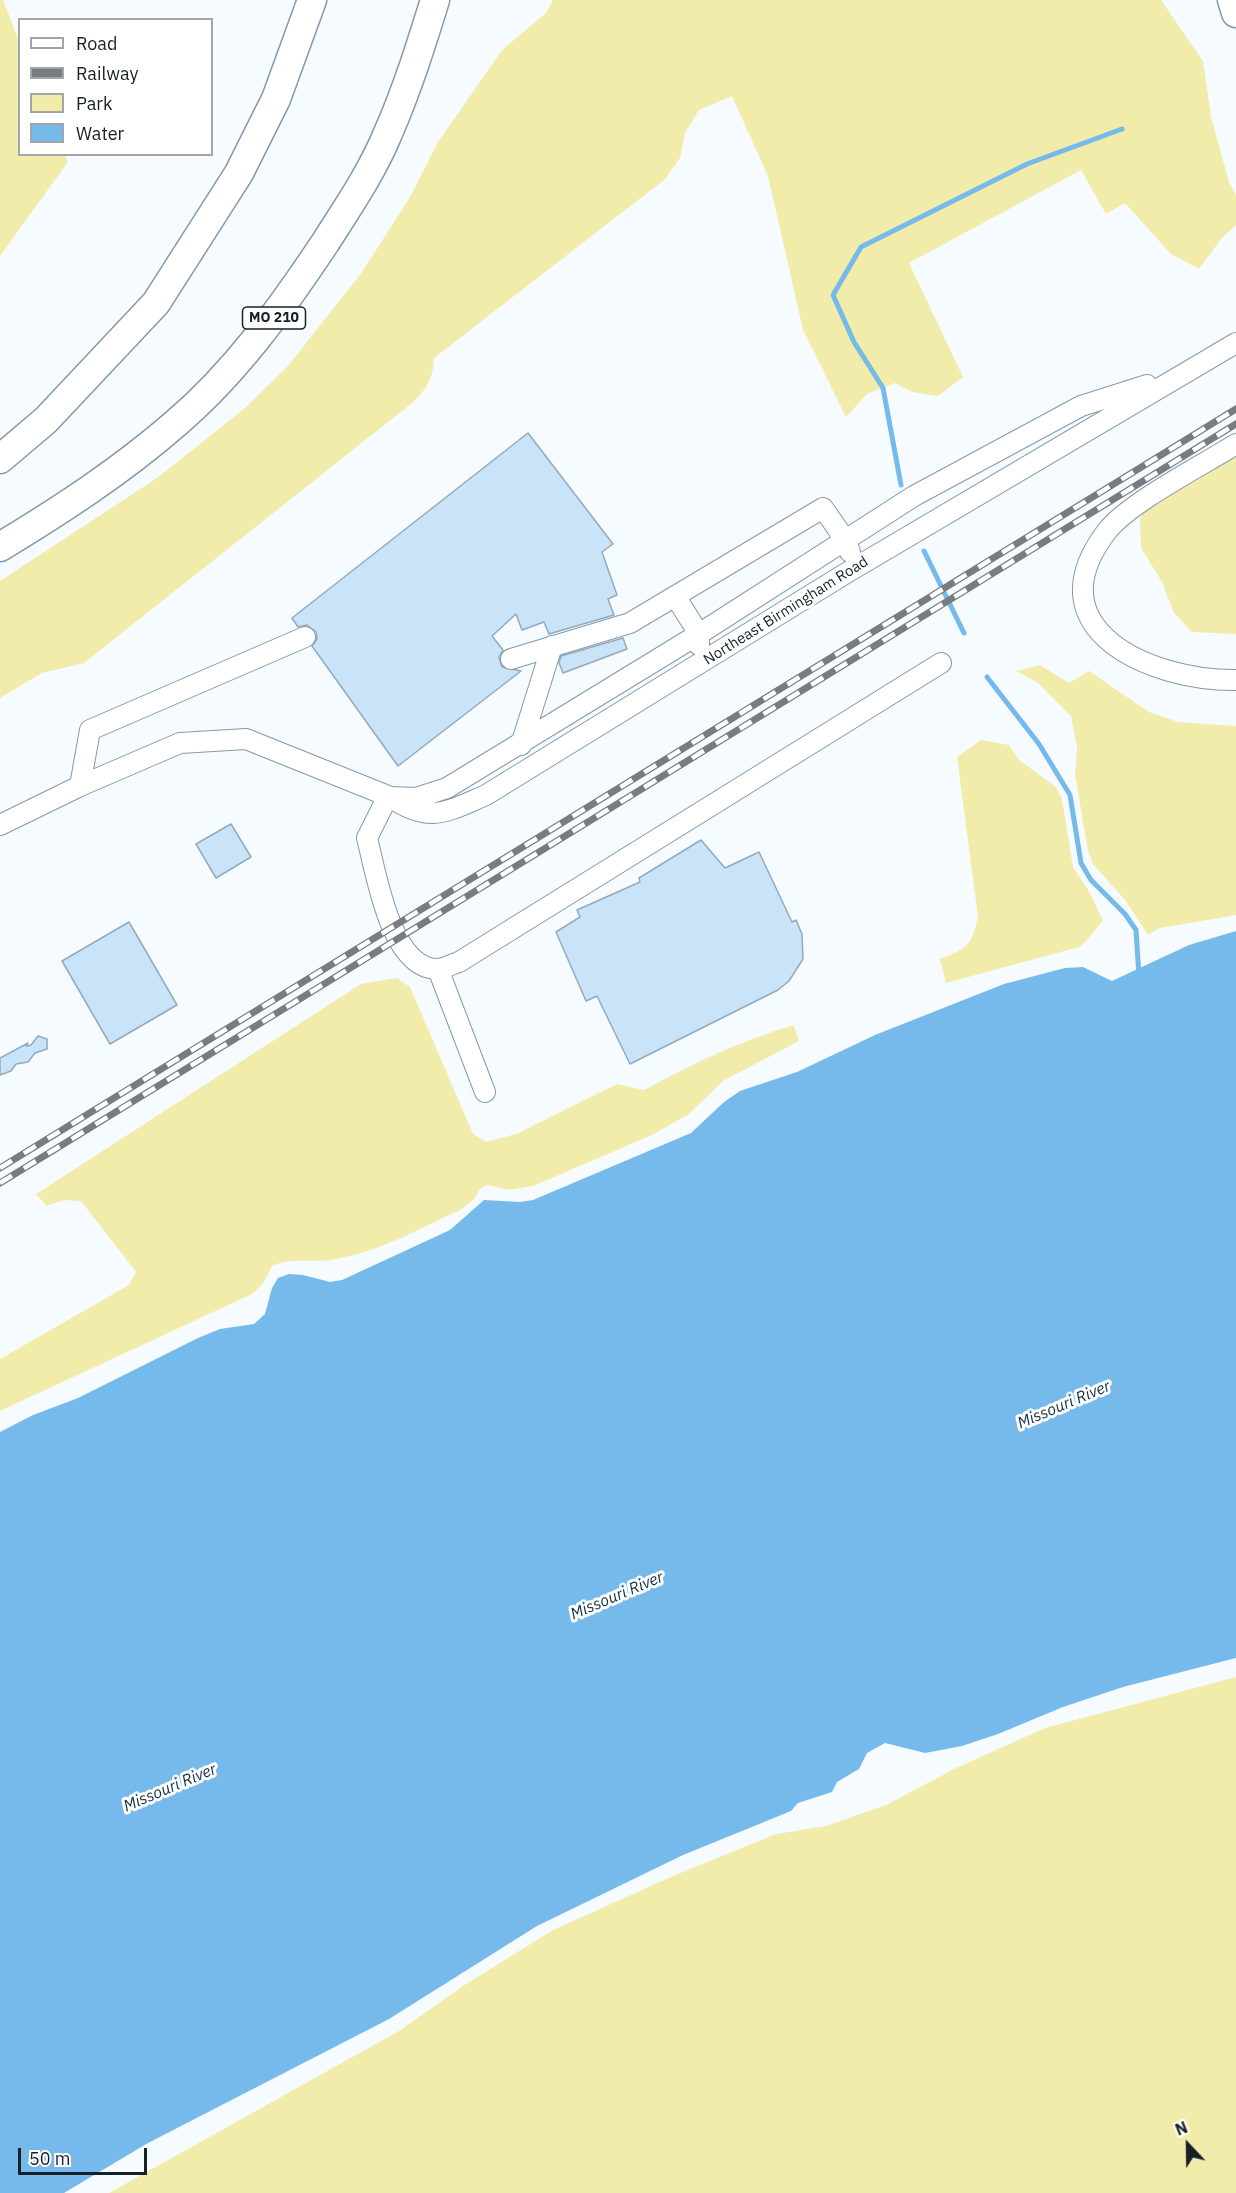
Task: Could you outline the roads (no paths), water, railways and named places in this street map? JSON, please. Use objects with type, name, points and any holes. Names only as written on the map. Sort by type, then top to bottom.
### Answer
[{"type":"highway","points":[[0,459],[46,420],[156,303],[239,174],[276,99],[312,0]]},
{"type":"highway","name":"MO 210","points":[[0,547],[69,504],[176,424],[220,382],[268,326],[355,198],[388,135],[414,67],[435,0]]},
{"type":"highway","points":[[1232,0],[1236,13]]},
{"type":"street","name":"Northeast Birmingham Road","points":[[0,825],[80,786],[180,743],[246,739],[388,796],[408,810],[428,814],[447,812],[486,795],[848,572],[1236,343]]},
{"type":"street","name":"Northeast Birmingham Road","points":[[388,796],[416,798],[447,788],[699,634],[914,496],[1081,406],[1178,376]]},
{"type":"street","points":[[1236,444],[1144,501],[1109,529],[1084,571],[1081,587],[1085,605],[1094,624],[1134,659],[1161,670],[1201,680],[1236,680]]},
{"type":"street","points":[[511,659],[630,623],[823,508],[846,541],[851,555],[848,572]]},
{"type":"street","points":[[675,596],[699,634],[699,650],[693,668]]},
{"type":"street","points":[[80,786],[90,730],[305,637]]},
{"type":"street","points":[[521,744],[552,646]]},
{"type":"street","points":[[388,796],[367,838],[388,920],[398,939],[422,966],[438,969],[459,962],[941,663]]},
{"type":"street","points":[[438,969],[485,1092]]},
{"type":"water","name":"Missouri River","points":[[1236,931],[1236,1658],[1123,1687],[1063,1707],[962,1746],[925,1753],[885,1743],[867,1753],[859,1769],[837,1782],[832,1792],[798,1803],[791,1811],[683,1855],[537,1926],[389,2019],[148,2143],[64,2193],[0,2193],[0,1432],[33,1415],[78,1398],[198,1338],[220,1329],[254,1324],[265,1314],[272,1288],[278,1278],[289,1274],[330,1282],[342,1280],[450,1230],[484,1200],[520,1202],[533,1200],[691,1133],[724,1102],[740,1091],[797,1072],[875,1035],[1004,984],[1065,968],[1083,967],[1112,981],[1189,945]]},
{"type":"waterway","points":[[901,485],[883,388],[854,342],[833,295],[861,247],[1027,164],[1122,129]]},
{"type":"waterway","points":[[924,551],[964,633]]},
{"type":"waterway","points":[[987,677],[1039,744],[1070,795],[1081,863],[1091,880],[1125,914],[1136,930],[1139,976]]},
{"type":"railway","points":[[0,1168],[1236,409]]},
{"type":"railway","points":[[0,1183],[1236,424]]}]
